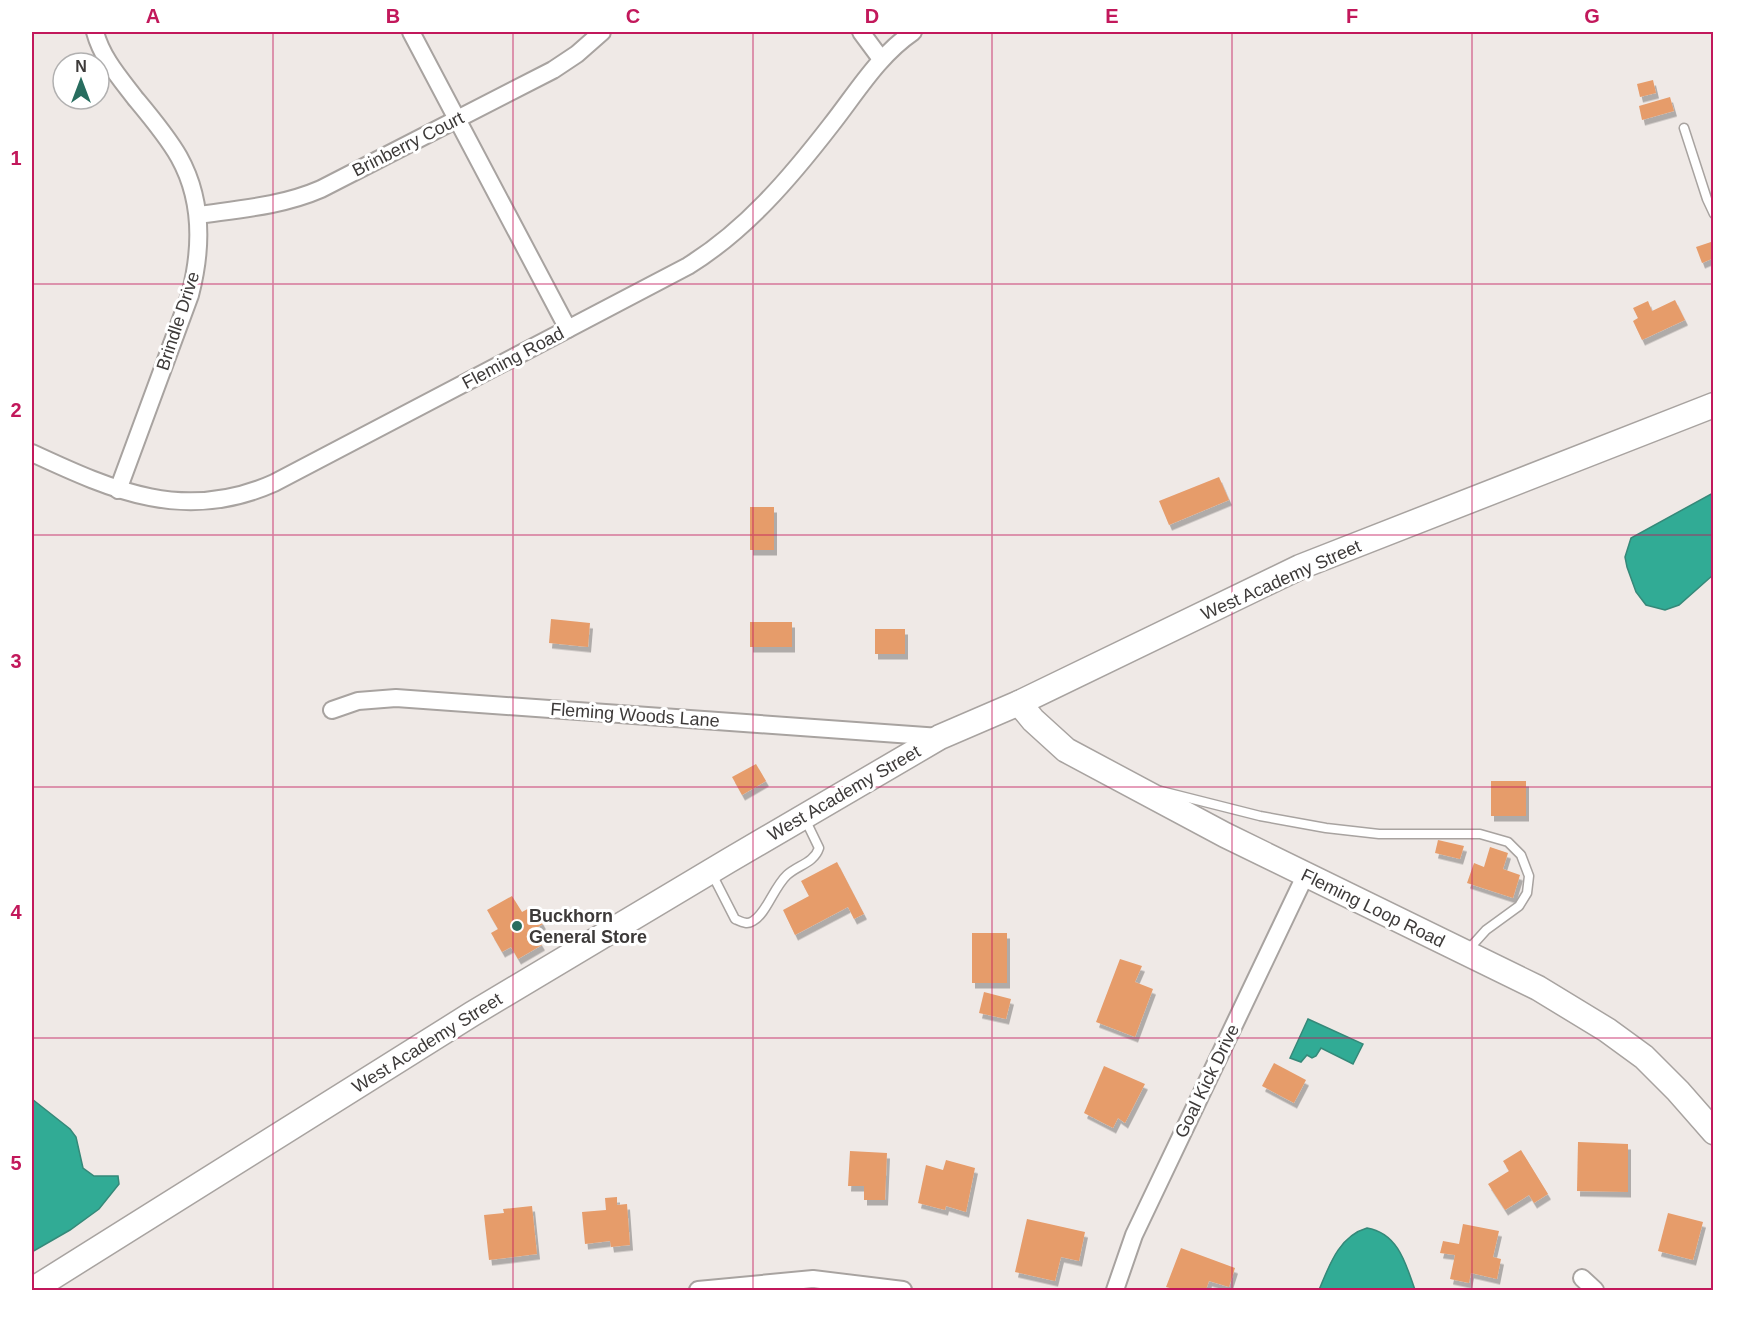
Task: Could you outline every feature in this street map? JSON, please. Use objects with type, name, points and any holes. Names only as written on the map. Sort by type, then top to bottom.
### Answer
[{"type":"main road","name":"West Academy Street","points":[[32,1290],[472,1014],[940,737],[1019,703],[1300,567],[1713,405]]},
{"type":"main road","name":"Fleming Loop Road","points":[[1019,703],[1033,720],[1066,750],[1305,874],[1538,988],[1607,1030],[1644,1057],[1678,1091],[1713,1132]]},
{"type":"street","name":"Brindle Drive","points":[[94,32],[108,63],[179,157],[192,187],[198,215],[197,262],[190,295],[118,490]]},
{"type":"street","points":[[411,32],[568,329]]},
{"type":"street","name":"Brinberry Court","points":[[198,215],[276,204],[299,198],[553,70],[577,54],[602,32]]},
{"type":"street","points":[[861,32],[881,60]]},
{"type":"street","name":"Fleming Road","points":[[32,453],[118,490],[163,500],[195,503],[250,494],[688,266],[733,235],[795,170],[881,60],[913,32]]},
{"type":"street","name":"Fleming Woods Lane","points":[[332,710],[358,701],[396,698],[940,737]]},
{"type":"street","name":"Goal Kick Drive","points":[[1115,1290],[1134,1235],[1305,874]]},
{"type":"street","points":[[1582,1278],[1595,1290]]},
{"type":"street","points":[[698,1290],[813,1279],[903,1290]]},
{"type":"lane","points":[[1684,128],[1713,214]]},
{"type":"lane","points":[[1128,784],[1198,799],[1260,816],[1326,828],[1379,834],[1480,834],[1508,842],[1521,855],[1529,876],[1527,893],[1520,906],[1486,930],[1466,953]]},
{"type":"lane","points":[[711,871],[735,919],[745,923],[755,921],[774,891],[788,875],[816,856],[819,848],[804,816]]},
{"type":"shaded area","points":[[1713,493],[1713,575],[1679,605],[1665,610],[1646,605],[1636,592],[1627,567],[1625,557],[1631,538]]},
{"type":"shaded area","points":[[1308,1019],[1363,1044],[1353,1064],[1321,1048],[1316,1056],[1312,1058],[1307,1055],[1301,1062],[1290,1058]]},
{"type":"shaded area","points":[[32,1099],[70,1129],[76,1137],[83,1168],[94,1176],[118,1176],[119,1184],[99,1209],[70,1230],[32,1252]]},
{"type":"shaded area","points":[[1367,1228],[1378,1231],[1393,1243],[1404,1260],[1415,1290],[1319,1290],[1331,1262],[1342,1245],[1357,1232]]},
{"type":"building","points":[[1653,80],[1656,93],[1640,97],[1637,84]]},
{"type":"building","points":[[1670,97],[1674,111],[1642,120],[1639,106]]},
{"type":"building","points":[[1714,241],[1714,258],[1702,263],[1696,247]]},
{"type":"building","points":[[1675,300],[1685,320],[1642,340],[1633,321],[1638,318],[1633,308],[1648,301],[1652,311]]},
{"type":"building","points":[[1219,477],[1229,500],[1169,525],[1159,501]]},
{"type":"building","points":[[750,507],[774,507],[774,550],[750,550]]},
{"type":"building","points":[[551,619],[590,623],[588,647],[549,643]]},
{"type":"building","points":[[750,622],[792,622],[792,647],[750,647]]},
{"type":"building","points":[[875,629],[905,629],[905,654],[875,654]]},
{"type":"building","points":[[756,764],[766,781],[742,795],[732,777]]},
{"type":"building","points":[[1491,781],[1526,781],[1526,816],[1491,816]]},
{"type":"building","points":[[1438,840],[1464,846],[1460,859],[1435,853]]},
{"type":"building","points":[[1490,847],[1508,853],[1503,869],[1520,875],[1513,898],[1467,883],[1474,863],[1484,867]]},
{"type":"building","points":[[837,862],[864,914],[854,919],[848,907],[795,935],[783,910],[809,896],[801,881]]},
{"type":"building","name":"Buckhorn General Store","points":[[512,896],[522,912],[533,906],[543,924],[533,930],[542,945],[518,959],[511,947],[502,952],[491,933],[498,929],[487,910]]},
{"type":"building","points":[[972,933],[1007,933],[1007,983],[972,983]]},
{"type":"building","points":[[1120,959],[1142,966],[1135,982],[1153,989],[1135,1037],[1096,1022]]},
{"type":"building","points":[[984,992],[1011,999],[1006,1019],[979,1013]]},
{"type":"building","points":[[1274,1063],[1306,1080],[1294,1103],[1262,1086]]},
{"type":"building","points":[[1104,1066],[1145,1084],[1125,1123],[1118,1118],[1113,1128],[1084,1113]]},
{"type":"building","points":[[1578,1142],[1628,1144],[1628,1192],[1577,1191]]},
{"type":"building","points":[[1521,1150],[1548,1194],[1534,1203],[1529,1195],[1505,1210],[1488,1184],[1509,1171],[1503,1161]]},
{"type":"building","points":[[850,1151],[887,1153],[885,1200],[864,1200],[864,1186],[848,1186]]},
{"type":"building","points":[[946,1160],[975,1168],[966,1212],[946,1206],[945,1210],[918,1203],[926,1165],[943,1170]]},
{"type":"building","points":[[617,1197],[617,1205],[627,1204],[630,1245],[611,1247],[610,1241],[585,1244],[582,1212],[606,1210],[605,1198]]},
{"type":"building","points":[[532,1206],[537,1254],[489,1260],[484,1215],[504,1213],[503,1209]]},
{"type":"building","points":[[1668,1213],[1703,1222],[1693,1260],[1658,1251]]},
{"type":"building","points":[[1027,1219],[1085,1232],[1079,1261],[1061,1257],[1055,1281],[1015,1272]]},
{"type":"building","points":[[1463,1224],[1499,1231],[1493,1257],[1501,1259],[1497,1279],[1471,1273],[1469,1283],[1450,1279],[1455,1255],[1440,1253],[1443,1241],[1459,1244]]},
{"type":"building","points":[[1181,1248],[1235,1268],[1229,1287],[1209,1281],[1206,1290],[1177,1290],[1166,1287]]},
{"type":"place","name":"Buckhorn General Store","points":[[517,926]]}]
